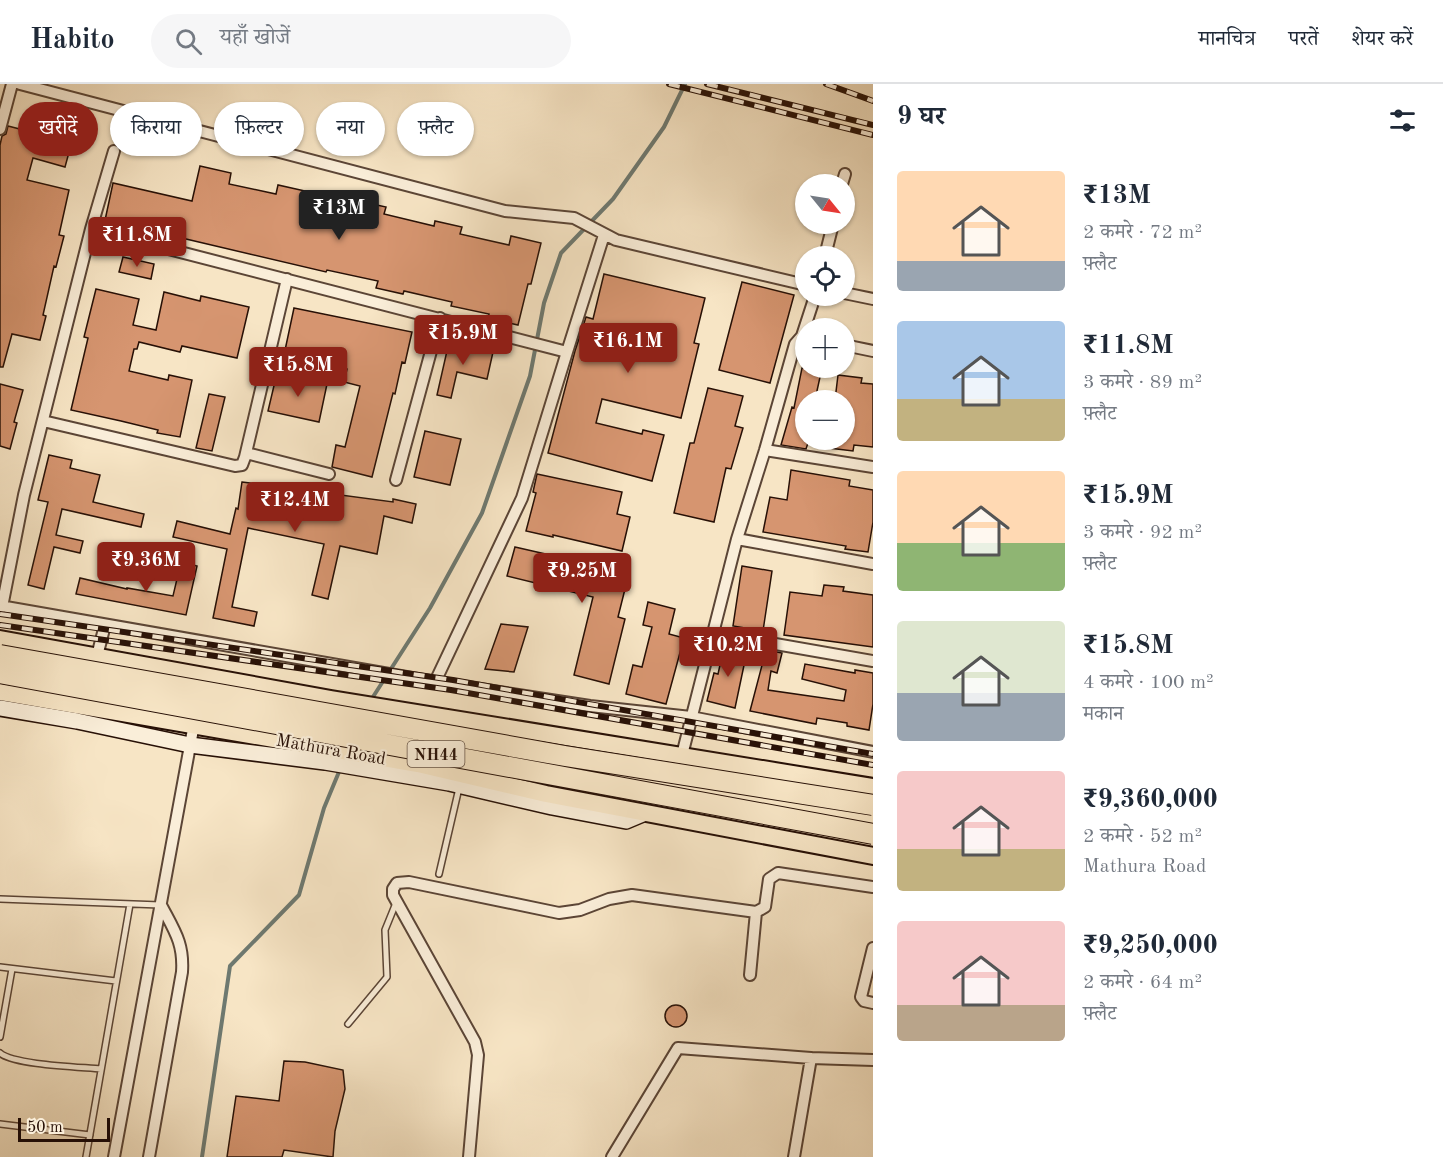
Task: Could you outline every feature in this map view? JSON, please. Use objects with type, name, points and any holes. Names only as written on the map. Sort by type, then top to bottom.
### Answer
[{"type":"highway","name":"Mathura Road","points":[[0,655],[565,756],[873,805]]},
{"type":"highway","name":"Mathura Road","points":[[0,673],[873,834]]},
{"type":"main road","points":[[0,639],[367,705],[873,787]]},
{"type":"main road","points":[[78,713],[97,656]]},
{"type":"main road","points":[[256,735],[268,687]]},
{"type":"main road","name":"Mathura Road","points":[[0,692],[78,713],[194,724],[350,756],[418,764],[546,794],[873,856]]},
{"type":"street","points":[[0,129],[12,84]]},
{"type":"street","points":[[20,84],[505,211],[567,217],[628,244],[795,282]]},
{"type":"street","points":[[113,156],[91,229],[20,513],[1,606],[385,674],[590,706],[691,717],[873,752]]},
{"type":"street","points":[[91,229],[562,350]]},
{"type":"street","points":[[435,682],[522,498],[562,350],[604,235]]},
{"type":"street","points":[[43,421],[235,466],[242,465],[287,279]]},
{"type":"street","points":[[855,295],[873,299]]},
{"type":"street","points":[[396,480],[440,318]]},
{"type":"street","points":[[682,755],[737,538],[795,344]]},
{"type":"street","points":[[855,347],[873,351]]},
{"type":"street","points":[[765,450],[873,468]]},
{"type":"street","points":[[246,453],[329,474]]},
{"type":"street","points":[[737,538],[873,564]]},
{"type":"street","points":[[97,656],[105,625]]},
{"type":"street","points":[[713,633],[873,661]]},
{"type":"street","points":[[0,708],[78,713],[190,745],[325,762],[350,756],[459,786],[626,821],[645,813]]},
{"type":"street","points":[[114,1157],[194,724]]},
{"type":"street","points":[[469,1157],[478,1055],[475,1042],[396,903],[393,889],[397,883],[404,881],[559,913],[580,910],[609,899],[632,895],[756,912],[765,907],[769,879],[778,873],[873,887]]},
{"type":"street","points":[[149,1157],[182,972],[183,953],[161,905]]},
{"type":"street","points":[[750,975],[756,912]]},
{"type":"street","points":[[873,948],[861,997],[864,1001],[873,1003]]},
{"type":"street","points":[[612,1157],[678,1048],[811,1058],[873,1060]]},
{"type":"street","points":[[794,1157],[811,1058]]},
{"type":"lane","points":[[439,874],[459,786]]},
{"type":"lane","points":[[0,900],[161,905]]},
{"type":"lane","points":[[348,1024],[387,977],[385,930],[396,903]]},
{"type":"lane","points":[[86,1157],[130,904]]},
{"type":"lane","points":[[0,967],[116,981]]},
{"type":"lane","points":[[0,1038],[12,969]]},
{"type":"lane","points":[[0,1053],[5,1057],[34,1063],[101,1069]]},
{"type":"lane","points":[[0,1124],[90,1135]]},
{"type":"building","points":[[8,126],[18,129],[18,156],[68,156],[65,167],[33,158],[27,180],[69,190],[59,235],[64,236],[56,267],[54,266],[40,340],[12,334],[3,367],[0,367],[0,145],[2,136],[6,134]]},
{"type":"building","points":[[200,166],[231,173],[229,184],[276,194],[278,185],[318,194],[319,192],[386,207],[384,214],[434,226],[435,221],[462,227],[460,234],[509,245],[511,236],[541,243],[518,325],[488,318],[489,314],[451,306],[452,302],[404,291],[403,294],[376,288],[378,281],[327,270],[326,272],[135,227],[134,232],[104,225],[113,183],[192,201]]},
{"type":"building","points":[[123,257],[154,264],[151,279],[119,272]]},
{"type":"building","points":[[604,274],[705,298],[694,343],[699,344],[681,418],[602,399],[596,423],[642,434],[643,430],[664,435],[652,481],[548,453],[575,351],[586,317],[593,319]]},
{"type":"building","points":[[742,282],[794,295],[770,383],[719,370]]},
{"type":"building","points":[[96,289],[139,299],[133,325],[156,330],[164,292],[200,301],[201,296],[249,307],[237,358],[182,346],[180,352],[139,342],[137,349],[134,349],[129,371],[168,380],[169,375],[192,380],[180,437],[71,410],[88,338],[84,337]]},
{"type":"building","points":[[294,308],[412,332],[405,363],[402,362],[395,394],[393,393],[372,477],[332,467],[336,445],[345,447],[360,386],[344,382],[347,369],[284,355]]},
{"type":"building","points":[[449,342],[493,352],[487,379],[457,372],[451,398],[437,395]]},
{"type":"building","points":[[277,373],[327,384],[319,422],[268,411]]},
{"type":"building","points":[[800,378],[820,378],[817,390],[798,390]]},
{"type":"building","points":[[838,378],[862,378],[861,383],[873,384],[873,447],[855,445],[855,390],[836,390]]},
{"type":"building","points":[[0,384],[23,390],[14,422],[17,423],[10,449],[0,446]]},
{"type":"building","points":[[708,388],[743,396],[735,426],[743,428],[731,469],[726,468],[714,522],[674,513],[690,443],[694,443]]},
{"type":"building","points":[[209,394],[225,397],[212,451],[196,448]]},
{"type":"building","points":[[795,403],[795,447],[781,445],[792,407],[794,408]]},
{"type":"building","points":[[425,431],[461,439],[450,485],[414,477]]},
{"type":"building","points":[[49,455],[72,460],[70,468],[100,475],[93,502],[144,514],[141,527],[62,509],[56,535],[83,541],[80,553],[54,547],[44,589],[28,585],[48,502],[38,500]]},
{"type":"building","points":[[791,470],[850,480],[849,486],[873,490],[873,522],[868,552],[763,532],[770,497],[787,500]]},
{"type":"building","points":[[537,474],[622,492],[617,514],[630,517],[622,551],[526,531],[536,493],[533,492]]},
{"type":"building","points":[[242,482],[393,502],[393,499],[416,504],[412,523],[384,516],[377,554],[340,546],[328,599],[312,595],[324,544],[248,528],[232,607],[257,612],[254,626],[213,618],[227,549],[173,537],[177,521],[230,534],[236,508],[238,509]]},
{"type":"building","points":[[515,547],[629,573],[618,617],[625,619],[609,684],[574,675],[593,597],[507,576]]},
{"type":"building","points":[[181,562],[197,566],[186,615],[76,594],[80,578],[127,589],[173,596]]},
{"type":"building","points":[[742,566],[772,571],[763,631],[733,626]]},
{"type":"building","points":[[824,585],[844,587],[843,591],[873,595],[873,647],[784,635],[790,592],[822,596]]},
{"type":"building","points":[[648,602],[675,609],[669,634],[684,638],[666,704],[626,694],[633,665],[642,667],[652,627],[643,625]]},
{"type":"building","points":[[501,624],[528,627],[514,672],[485,669]]},
{"type":"building","points":[[724,647],[747,651],[735,708],[707,701],[714,673],[718,674]]},
{"type":"building","points":[[766,650],[782,653],[777,673],[771,671],[768,690],[844,701],[846,690],[802,679],[805,664],[855,673],[855,670],[873,673],[873,704],[869,730],[847,726],[847,723],[817,718],[816,724],[750,711]]},
{"type":"building","points":[[676,1005],[684,1008],[687,1016],[684,1024],[676,1027],[668,1024],[665,1016],[668,1008]]},
{"type":"building","points":[[284,1061],[305,1062],[343,1070],[345,1089],[335,1131],[333,1157],[284,1150],[282,1157],[227,1157],[236,1096],[279,1101]]},
{"type":"waterway","points":[[371,700],[430,608],[482,513],[530,376],[544,303],[561,253],[613,199],[664,127],[685,84]]},
{"type":"waterway","points":[[202,1157],[230,966],[299,895],[324,808],[341,767]]},
{"type":"railway","points":[[669,84],[873,135]]},
{"type":"railway","points":[[707,84],[873,125]]},
{"type":"railway","points":[[826,84],[873,101]]},
{"type":"railway","points":[[0,614],[453,680],[873,754]]},
{"type":"railway","points":[[0,625],[451,690],[873,765]]}]
